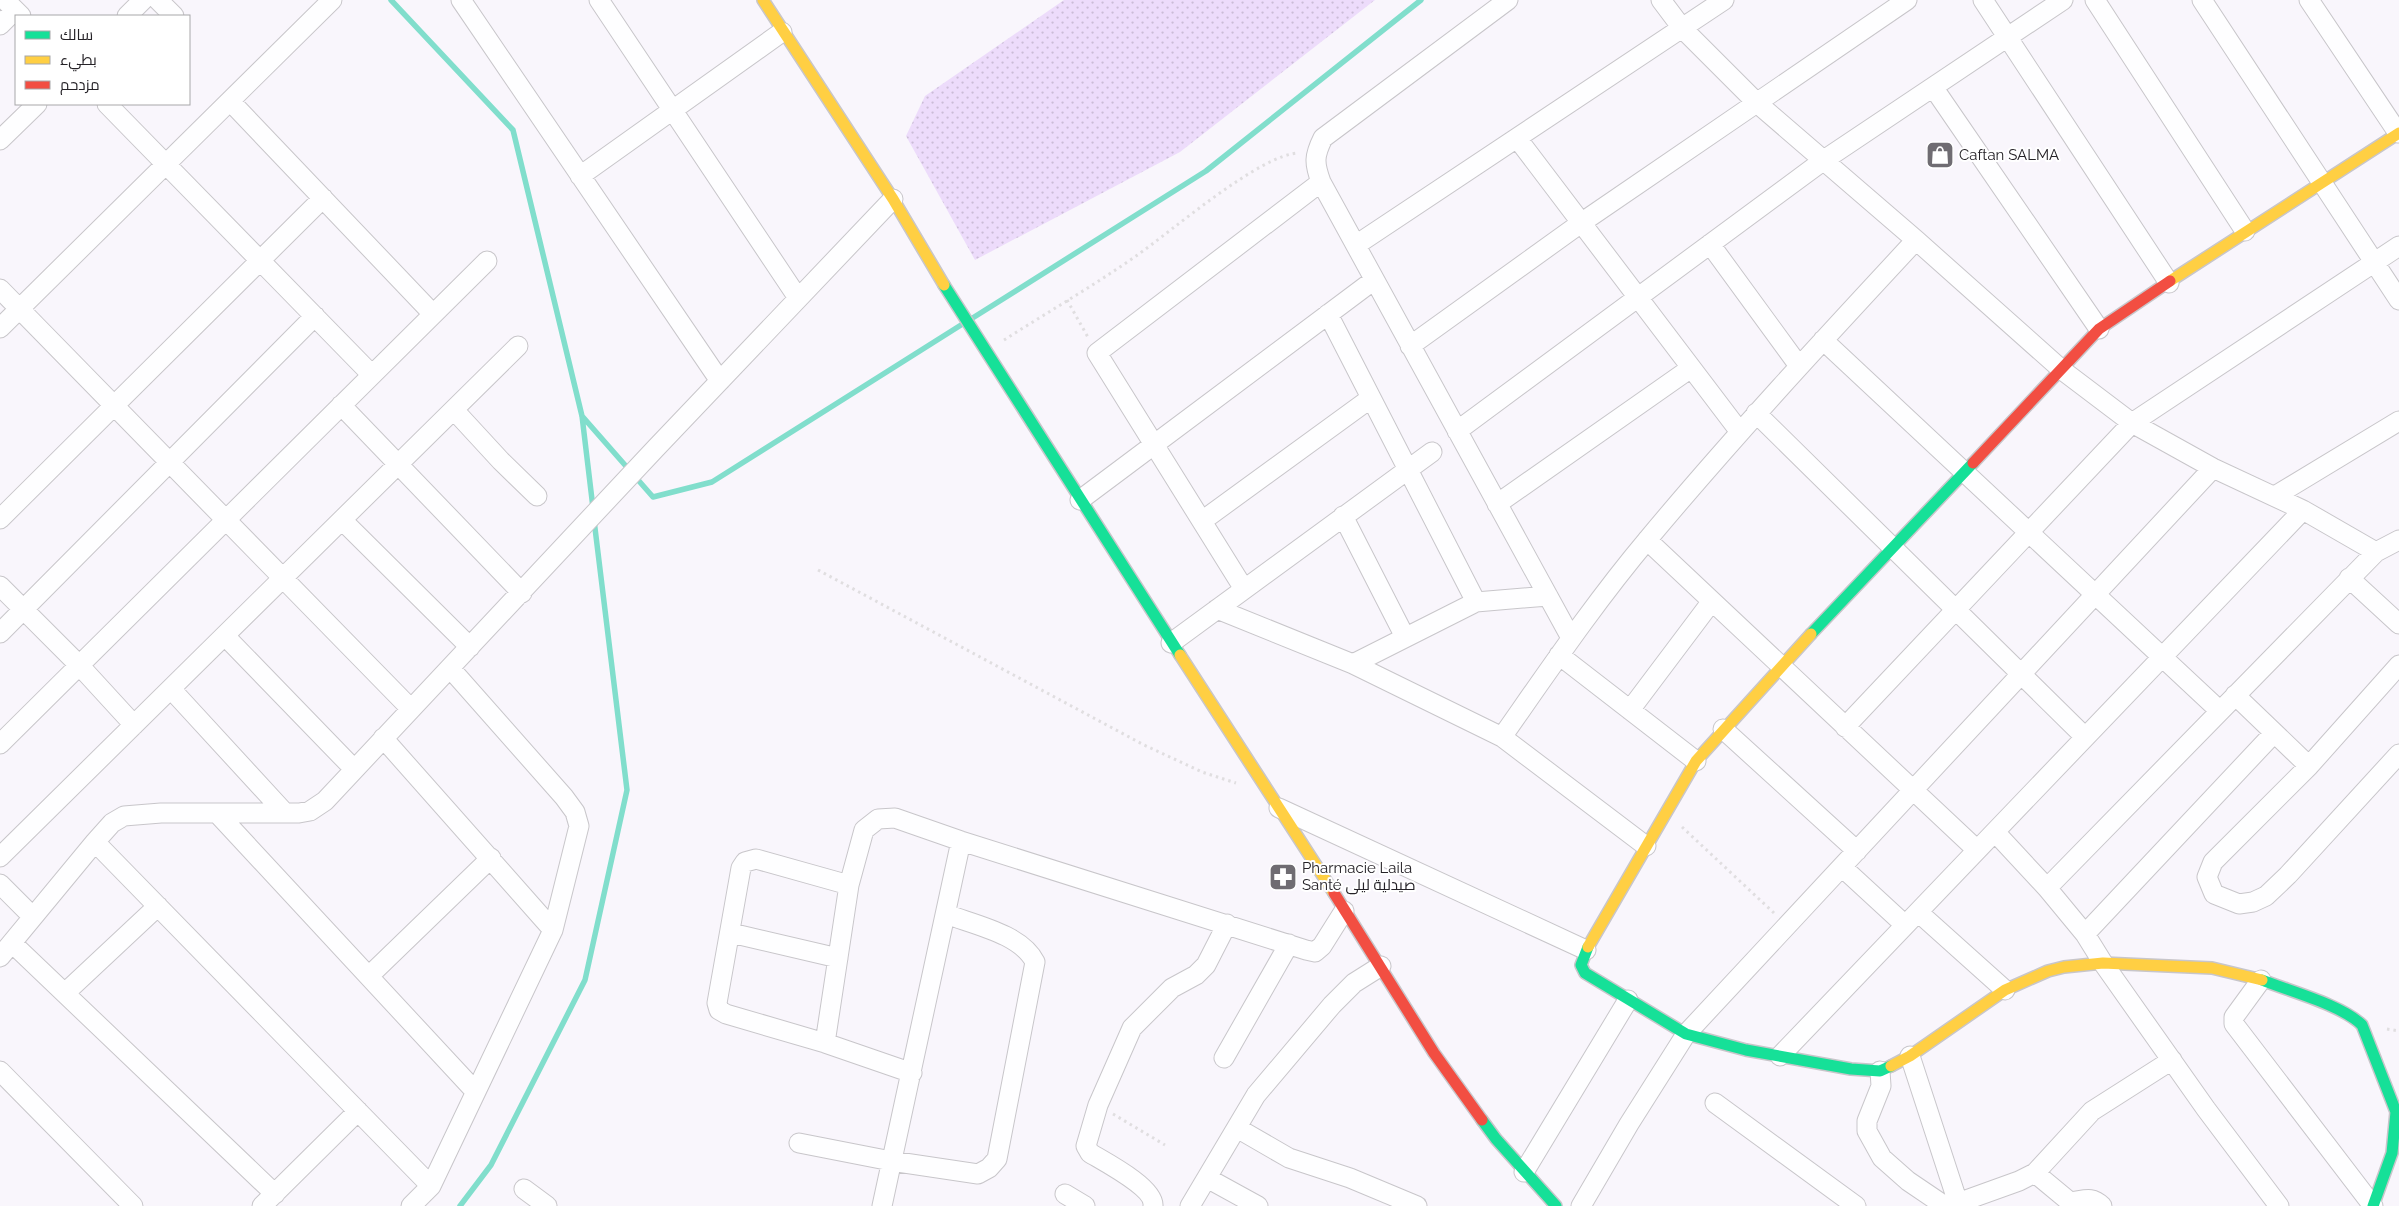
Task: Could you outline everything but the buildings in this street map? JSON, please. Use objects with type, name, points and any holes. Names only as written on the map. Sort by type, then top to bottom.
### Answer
[{"type":"street","points":[[158,0],[173,15]]},
{"type":"street","points":[[0,328],[332,0]]},
{"type":"street","points":[[461,0],[720,381]]},
{"type":"street","points":[[600,0],[798,298]]},
{"type":"street","points":[[763,0],[782,32],[893,199],[943,284],[1171,643],[1344,911],[1382,966],[1434,1053],[1496,1139],[1556,1206]]},
{"type":"street","points":[[1508,0],[1323,138],[1315,153],[1316,167],[1320,182],[1571,638]]},
{"type":"street","points":[[1661,0],[1682,28],[1757,103],[1916,240],[2062,370],[2132,423],[2214,468],[2303,510],[2376,552]]},
{"type":"street","points":[[1356,246],[1724,0]]},
{"type":"street","points":[[1410,346],[1582,223],[1907,0]]},
{"type":"street","points":[[1983,0],[2169,283]]},
{"type":"street","points":[[1457,431],[1824,160],[2063,0]]},
{"type":"street","points":[[2095,0],[2245,231]]},
{"type":"street","points":[[2202,0],[2399,300]]},
{"type":"street","points":[[2309,0],[2398,133],[2245,231],[2099,329],[1892,547],[1723,729],[1696,761],[1586,950],[1581,966],[1585,973],[1686,1034],[1746,1050],[1852,1069],[1880,1071],[1910,1056],[2006,990],[2056,969],[2103,963],[2163,964],[2212,968],[2261,980],[2341,1011],[2355,1018],[2362,1025],[2396,1112],[2396,1130],[2392,1153],[2373,1206]]},
{"type":"street","points":[[0,25],[14,9]]},
{"type":"street","points":[[580,176],[782,32]]},
{"type":"street","points":[[1933,87],[2099,329]]},
{"type":"street","points":[[230,100],[433,314]]},
{"type":"street","points":[[0,140],[36,105]]},
{"type":"street","points":[[108,105],[372,375]]},
{"type":"street","points":[[1517,138],[1740,432]]},
{"type":"street","points":[[1244,589],[1097,353],[1320,182]]},
{"type":"street","points":[[0,518],[323,198]]},
{"type":"street","points":[[358,1111],[269,1200],[65,993],[6,950],[94,842],[112,823],[124,816],[161,813],[285,813],[310,811],[332,795],[383,738],[522,593],[557,553],[893,199]]},
{"type":"street","points":[[1502,737],[1571,638],[1647,540],[1799,366],[1916,240]]},
{"type":"street","points":[[1710,244],[1799,366]]},
{"type":"street","points":[[1845,727],[2132,423],[2399,246]]},
{"type":"street","points":[[0,744],[487,261]]},
{"type":"street","points":[[1080,500],[1374,280]]},
{"type":"street","points":[[0,289],[411,709]]},
{"type":"street","points":[[1328,314],[1476,602]]},
{"type":"street","points":[[0,633],[315,316]]},
{"type":"street","points":[[1823,340],[2220,710]]},
{"type":"street","points":[[0,857],[518,346]]},
{"type":"street","points":[[1497,504],[1692,368]]},
{"type":"street","points":[[1202,521],[1371,398]]},
{"type":"street","points":[[342,405],[522,593]]},
{"type":"street","points":[[454,410],[500,461],[536,496]]},
{"type":"street","points":[[1756,414],[2085,737]]},
{"type":"street","points":[[2275,496],[2399,421]]},
{"type":"street","points":[[1171,643],[1407,468],[1432,452]]},
{"type":"street","points":[[1581,1206],[1629,1124],[1686,1034],[2214,468]]},
{"type":"street","points":[[1780,1056],[2303,510]]},
{"type":"street","points":[[1343,516],[1405,637]]},
{"type":"street","points":[[342,520],[470,647]]},
{"type":"street","points":[[1647,540],[1976,850]]},
{"type":"street","points":[[2047,888],[2349,578],[2376,552],[2399,540]]},
{"type":"street","points":[[2349,578],[2399,624]]},
{"type":"street","points":[[0,586],[79,665],[134,725]]},
{"type":"street","points":[[1353,664],[1476,602],[1548,596]]},
{"type":"street","points":[[1630,710],[1712,601]]},
{"type":"street","points":[[1217,609],[1353,664],[1502,737],[1646,846]]},
{"type":"street","points":[[225,636],[354,769]]},
{"type":"street","points":[[1559,655],[1696,761]]},
{"type":"street","points":[[2399,665],[2309,766],[2213,862],[2207,877],[2214,894],[2238,904],[2254,902],[2266,896],[2288,876],[2399,754]]},
{"type":"street","points":[[411,1206],[431,1186],[475,1090],[553,930],[579,826],[575,812],[450,668]]},
{"type":"street","points":[[171,689],[285,813]]},
{"type":"street","points":[[2235,695],[2309,766]]},
{"type":"street","points":[[1723,729],[1857,851]]},
{"type":"street","points":[[2085,934],[2274,733]]},
{"type":"street","points":[[383,738],[553,930]]},
{"type":"street","points":[[1274,801],[1586,950]]},
{"type":"street","points":[[217,813],[475,1090]]},
{"type":"street","points":[[824,1043],[849,885],[864,830],[878,819],[895,818],[961,841],[1315,952],[1322,946],[1344,911]]},
{"type":"street","points":[[1994,832],[2047,888],[2085,934],[2103,963],[2172,1060],[2279,1206]]},
{"type":"street","points":[[882,1206],[961,841]]},
{"type":"street","points":[[94,842],[431,1186]]},
{"type":"street","points":[[369,976],[491,858]]},
{"type":"street","points":[[849,885],[750,859],[745,862],[741,868],[731,933],[717,1003],[719,1010],[726,1014],[824,1043],[912,1073]]},
{"type":"street","points":[[1842,867],[1905,925]]},
{"type":"street","points":[[0,884],[33,918]]},
{"type":"street","points":[[65,993],[158,906]]},
{"type":"street","points":[[1918,912],[2006,990]]},
{"type":"street","points":[[799,1143],[892,1161],[978,1174],[989,1168],[997,1159],[1035,962],[1029,951],[1015,940],[946,914]]},
{"type":"street","points":[[1153,1206],[1153,1200],[1145,1189],[1088,1150],[1086,1146],[1098,1105],[1132,1028],[1172,988],[1196,975],[1206,965],[1227,924]]},
{"type":"street","points":[[731,933],[838,958]]},
{"type":"street","points":[[1224,1058],[1289,944]]},
{"type":"street","points":[[1190,1206],[1256,1095],[1354,983],[1382,966]]},
{"type":"street","points":[[2261,980],[2234,1017],[2234,1024],[2373,1206]]},
{"type":"street","points":[[1524,1172],[1628,1000]]},
{"type":"street","points":[[1910,1056],[1958,1203]]},
{"type":"street","points":[[1880,1071],[1878,1095],[1866,1121],[1867,1131],[1882,1158],[1908,1181],[1942,1204],[1958,1203],[2019,1181],[2035,1172],[2092,1111],[2172,1060]]},
{"type":"street","points":[[0,1071],[134,1206]]},
{"type":"street","points":[[1715,1103],[1856,1206]]},
{"type":"street","points":[[1237,1128],[1289,1158],[1350,1178],[1416,1206]]},
{"type":"street","points":[[2035,1172],[2070,1202],[2086,1198],[2097,1201],[2102,1206]]},
{"type":"street","points":[[1207,1178],[1258,1206]]},
{"type":"street","points":[[524,1188],[547,1206]]},
{"type":"street","points":[[1066,1194],[1085,1206]]},
{"type":"path","points":[[986,352],[1135,256],[1255,170],[1288,154],[1315,153]]},
{"type":"path","points":[[1067,300],[1097,353]]},
{"type":"path","points":[[818,570],[1144,745],[1202,772],[1274,801]]},
{"type":"path","points":[[1666,813],[1787,926]]},
{"type":"path","points":[[1098,1105],[1164,1145]]},
{"type":"shaded area","points":[[1064,0],[1375,0],[1180,152],[975,260],[906,136],[925,96]]},
{"type":"waterway","points":[[391,0],[513,130],[582,416],[593,508]]},
{"type":"waterway","points":[[971,319],[1206,171],[1421,0]]},
{"type":"waterway","points":[[582,416],[653,497],[712,482],[961,325]]},
{"type":"waterway","points":[[460,1206],[491,1165],[585,980],[627,790],[594,520]]},
{"type":"traffic: fast","points":[[944,285],[1180,655]]},
{"type":"traffic: fast","points":[[1811,634],[1973,463]]},
{"type":"traffic: fast","points":[[1588,947],[1581,965],[1585,973],[1686,1034],[1746,1050],[1851,1069],[1880,1071],[1891,1066]]},
{"type":"traffic: fast","points":[[2262,980],[2329,1005],[2342,1011],[2362,1025],[2396,1112],[2392,1153],[2373,1206]]},
{"type":"traffic: fast","points":[[1482,1120],[1496,1139],[1556,1206]]},
{"type":"traffic: slow","points":[[763,0],[893,199],[944,285]]},
{"type":"traffic: slow","points":[[2170,281],[2399,133]]},
{"type":"traffic: slow","points":[[1588,947],[1696,761],[1811,634]]},
{"type":"traffic: slow","points":[[1180,655],[1334,893]]},
{"type":"traffic: slow","points":[[1891,1066],[1910,1056],[2005,990],[2048,971],[2064,967],[2103,963],[2212,968],[2262,980]]},
{"type":"traffic: jam","points":[[1973,463],[2099,329],[2170,281]]},
{"type":"traffic: jam","points":[[1334,893],[1434,1053],[1482,1120]]},
{"type":"place","name":"Caftan SALMA","points":[[1940,155]]},
{"type":"place","name":"Pharmacie Laila Santé صيدلية ليلى","points":[[1283,877]]}]
